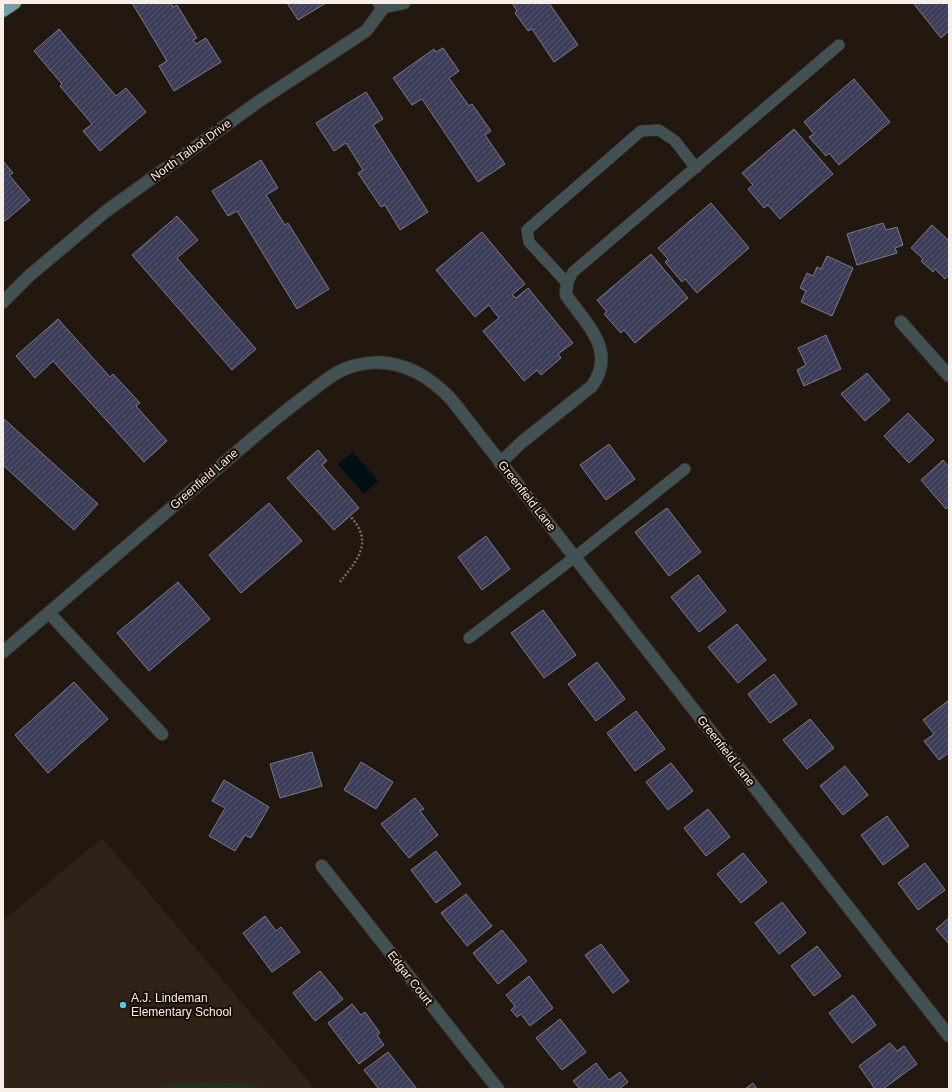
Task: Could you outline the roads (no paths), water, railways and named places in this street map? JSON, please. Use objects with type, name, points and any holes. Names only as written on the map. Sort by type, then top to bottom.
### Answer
[{"type":"highway","points":[[3,11],[15,3]]},
{"type":"street","name":"North Talbot Drive","points":[[3,302],[28,276],[105,212],[258,102],[366,31],[382,5],[404,3]]},
{"type":"street","points":[[500,462],[522,442],[592,386],[600,375],[603,361],[601,349],[594,335],[566,295],[567,283]]},
{"type":"street","points":[[901,322],[949,376]]},
{"type":"street","name":"Greenfield Lane","points":[[3,652],[277,417],[334,374],[356,365],[374,363],[403,366],[420,373],[436,383],[451,399],[949,1036]]},
{"type":"street","points":[[49,613],[162,734]]},
{"type":"street","name":"Edgar Court","points":[[322,866],[498,1089]]},
{"type":"lane","points":[[696,168],[675,142],[659,130],[641,131],[527,230],[529,242],[567,283],[573,272],[696,168],[840,45]]},
{"type":"lane","points":[[469,638],[575,557],[685,469]]},
{"type":"place","name":"A.J. Lindeman Elementary School","points":[[123,1005]]}]
